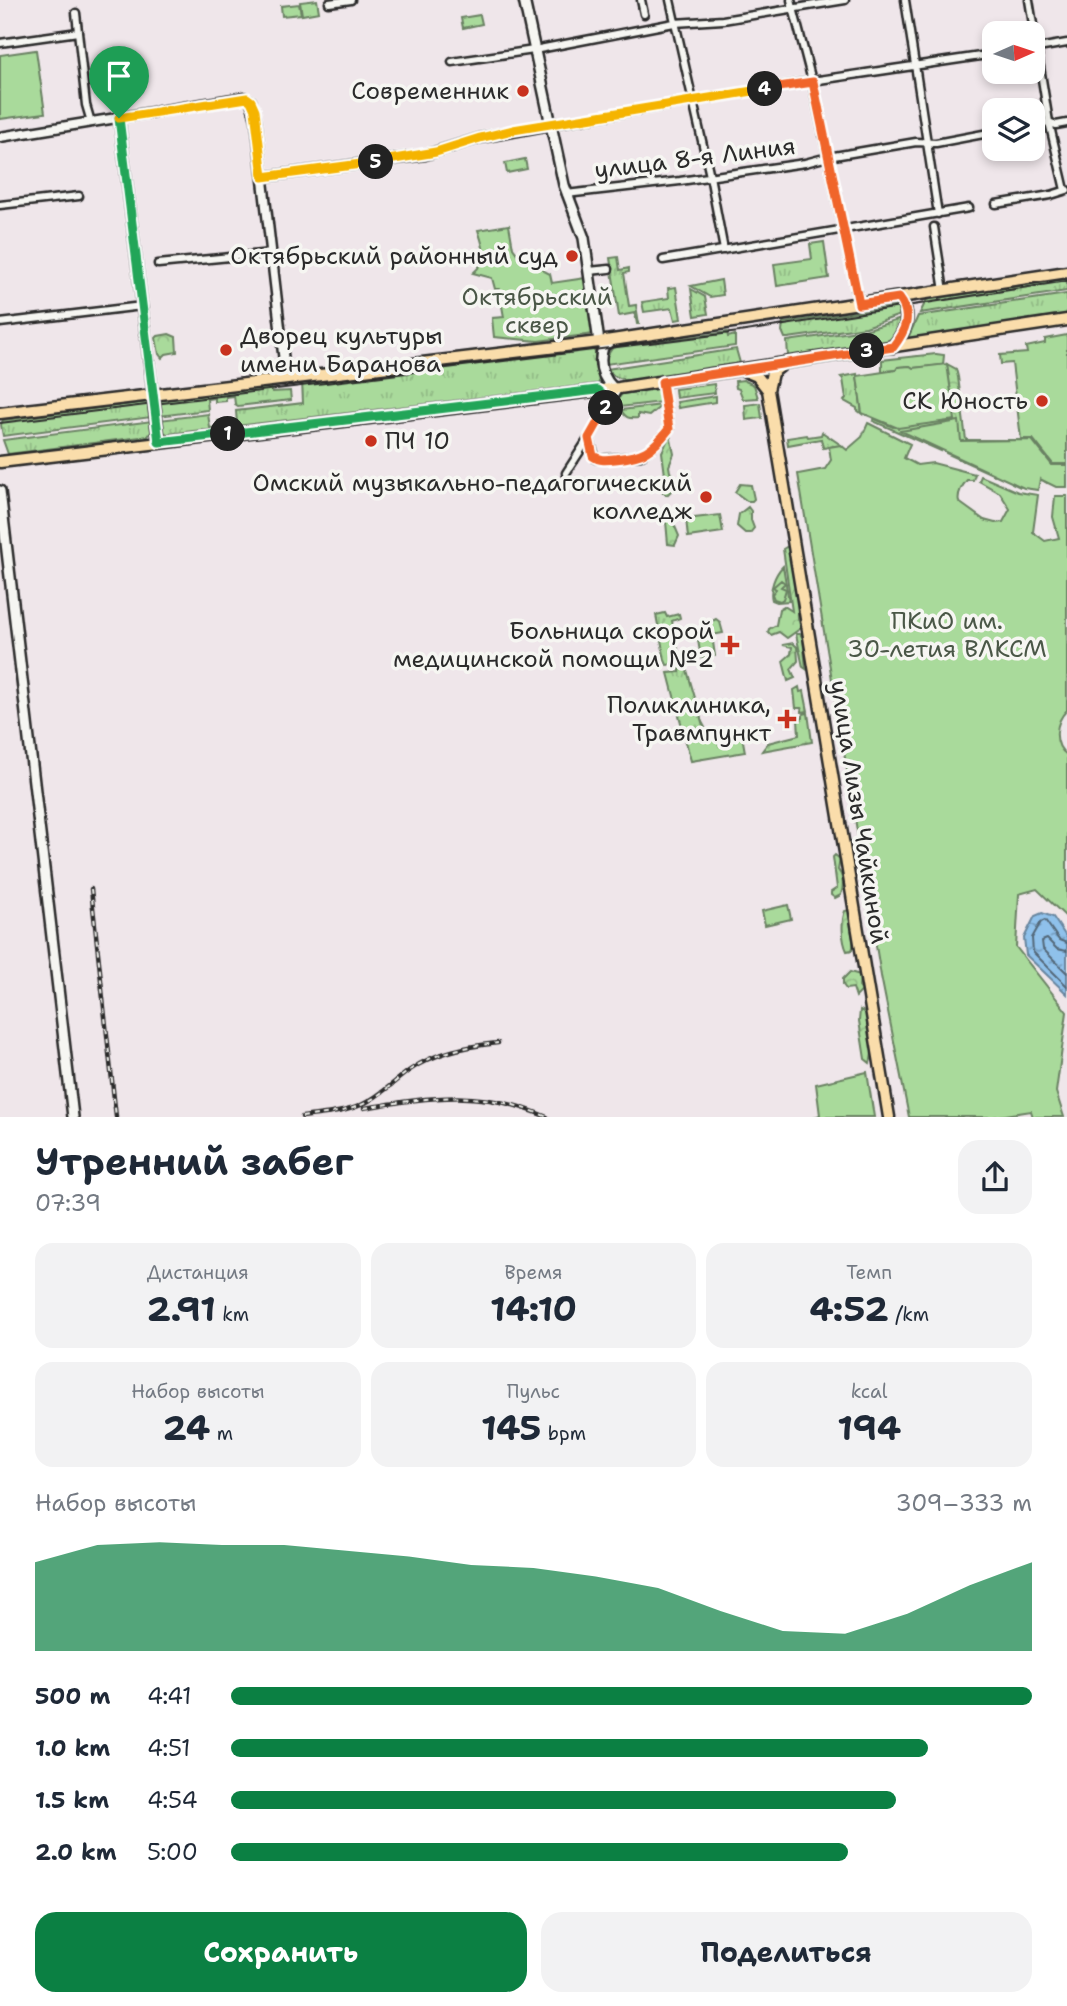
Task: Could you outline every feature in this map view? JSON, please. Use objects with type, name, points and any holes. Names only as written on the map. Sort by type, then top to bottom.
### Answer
[{"type":"main road","points":[[524,0],[566,194],[584,238],[599,342]]},
{"type":"main road","points":[[0,412],[599,342],[1067,272]]},
{"type":"main road","points":[[893,347],[907,324],[906,312],[899,298]]},
{"type":"main road","points":[[0,462],[662,382],[1067,320]]},
{"type":"main road","points":[[611,340],[603,347],[601,358],[604,378],[616,388]]},
{"type":"main road","points":[[768,390],[771,376],[783,364]]},
{"type":"main road","points":[[742,370],[757,376],[768,390]]},
{"type":"main road","name":"улица Лизы Чайкиной","points":[[768,390],[888,1117]]},
{"type":"main road","points":[[153,395],[159,442]]},
{"type":"main road","points":[[0,491],[74,1117]]},
{"type":"street","points":[[329,3],[351,0]]},
{"type":"street","points":[[641,0],[644,14]]},
{"type":"street","points":[[670,0],[710,176],[723,250]]},
{"type":"street","points":[[791,0],[813,82],[859,304]]},
{"type":"street","points":[[452,62],[534,50],[674,23],[711,21],[845,0]]},
{"type":"street","points":[[905,0],[938,214]]},
{"type":"street","points":[[1030,0],[1032,21]]},
{"type":"street","points":[[76,13],[86,105],[91,122]]},
{"type":"street","points":[[0,43],[78,32]]},
{"type":"street","points":[[1045,46],[1067,43]]},
{"type":"street","points":[[263,177],[425,155],[480,138],[550,125],[982,56]]},
{"type":"street","points":[[996,204],[1066,190],[1042,84]]},
{"type":"street","points":[[0,137],[247,98],[253,104],[286,379]]},
{"type":"street","points":[[119,118],[153,395]]},
{"type":"street","points":[[1045,123],[1056,125],[1067,123]]},
{"type":"street","name":"улица 8-я Линия","points":[[566,194],[680,181],[805,163],[916,142],[945,142],[982,134]]},
{"type":"street","points":[[0,205],[79,196]]},
{"type":"street","points":[[663,260],[969,208]]},
{"type":"street","points":[[934,227],[944,291]]},
{"type":"street","points":[[158,264],[271,253]]},
{"type":"street","points":[[589,271],[609,269]]},
{"type":"street","points":[[0,323],[142,306]]},
{"type":"street","points":[[589,438],[596,459],[641,456],[650,450],[669,429],[662,382]]},
{"type":"street","points":[[566,473],[611,402],[616,388]]},
{"type":"street","points":[[597,390],[611,402]]},
{"type":"green space","points":[[317,0],[319,12],[302,15],[300,2]]},
{"type":"green space","points":[[299,4],[301,14],[282,16],[281,6]]},
{"type":"green space","points":[[480,15],[482,24],[463,28],[461,18]]},
{"type":"green space","points":[[36,50],[45,113],[0,119],[0,55]]},
{"type":"green space","points":[[525,159],[527,169],[507,173],[505,163]]},
{"type":"green space","name":"Октябрьский сквер","points":[[509,225],[513,248],[521,259],[536,259],[544,271],[550,274],[552,283],[586,278],[594,334],[538,341],[494,337],[492,318],[504,317],[499,289],[495,289],[492,278],[473,273],[483,258],[478,230]]},
{"type":"green space","points":[[824,242],[829,278],[777,286],[774,264],[812,259],[810,244]]},
{"type":"green space","points":[[618,257],[620,270],[629,268],[629,272],[624,273],[629,306],[636,305],[639,324],[635,313],[619,316],[610,258]]},
{"type":"green space","points":[[1067,279],[1067,291],[920,313],[927,299]]},
{"type":"green space","points":[[721,280],[723,295],[710,297],[691,286]]},
{"type":"green space","points":[[676,287],[681,319],[675,320],[672,308],[644,312],[642,302],[669,298],[668,288]]},
{"type":"green space","points":[[691,289],[705,297],[708,314],[695,316]]},
{"type":"green space","points":[[1067,294],[1067,315],[910,340],[908,338],[918,316]]},
{"type":"green space","points":[[894,306],[899,308],[900,315],[866,327],[788,338],[785,338],[782,331],[783,323]]},
{"type":"green space","points":[[901,319],[895,336],[884,343],[788,356],[787,341],[865,330]]},
{"type":"green space","points":[[727,332],[728,337],[735,335],[735,346],[606,364],[605,359],[615,344],[629,345]]},
{"type":"green space","points":[[169,334],[176,337],[177,352],[166,354],[162,358],[156,338]]},
{"type":"green space","name":"СК Юность","points":[[1067,335],[1067,464],[1053,464],[1033,439],[1021,439],[1012,363],[1001,364],[1000,355],[1027,353],[1026,347],[1045,343],[1045,339]]},
{"type":"green space","points":[[590,346],[595,352],[599,384],[167,434],[161,430],[159,420],[208,414],[210,428],[219,427],[218,421],[229,420],[230,425],[237,424],[236,411],[303,403],[302,381]]},
{"type":"green space","points":[[736,349],[740,363],[628,381],[614,376],[607,369]]},
{"type":"green space","points":[[944,355],[943,365],[898,367],[896,370],[882,371],[882,360]]},
{"type":"green space","points":[[947,364],[956,369],[958,377],[966,440],[1023,440],[1056,478],[1047,483],[1042,480],[1020,487],[1001,472],[994,475],[946,453],[946,444],[942,445],[941,451],[873,421],[875,419],[893,427],[954,420]]},
{"type":"green space","points":[[947,364],[955,420],[898,428],[862,413],[857,376],[896,370],[898,367]]},
{"type":"green space","points":[[857,374],[862,414],[844,401],[846,398],[841,377]]},
{"type":"green space","points":[[743,380],[754,385],[758,398],[743,399],[735,381]]},
{"type":"green space","points":[[714,384],[715,393],[676,398],[675,389]]},
{"type":"green space","points":[[271,387],[272,392],[290,391],[291,400],[238,406],[234,396],[226,397],[226,401],[215,402],[215,398],[207,399],[208,410],[159,416],[157,398]]},
{"type":"green space","points":[[656,389],[660,391],[662,402],[620,407],[616,402],[622,394]]},
{"type":"green space","points":[[716,396],[716,402],[678,408],[677,402]]},
{"type":"green space","points":[[147,402],[152,417],[3,436],[3,420]]},
{"type":"green space","points":[[760,403],[762,418],[746,420],[745,405]]},
{"type":"green space","points":[[662,405],[649,416],[638,414],[638,418],[628,417],[621,410]]},
{"type":"green space","points":[[152,421],[153,430],[148,436],[8,454],[3,440]]},
{"type":"green space","points":[[959,421],[961,441],[1032,440],[1052,465],[1067,465],[1067,487],[1056,487],[1040,479],[1038,490],[1024,488],[901,431]]},
{"type":"green space","name":"ПКиО им. 30-летия ВЛКСМ","points":[[868,423],[910,444],[904,458],[917,465],[933,463],[975,474],[973,480],[967,480],[961,488],[959,502],[984,520],[1003,522],[1010,509],[1000,493],[979,481],[981,476],[1018,492],[1038,495],[1033,532],[1045,541],[1059,538],[1053,517],[1055,496],[1067,496],[1067,710],[1060,721],[1057,739],[1067,755],[1067,918],[1037,889],[1019,894],[1016,947],[1067,1012],[1056,1092],[1064,1117],[1033,1117],[1031,1111],[993,1117],[909,1117],[881,976],[798,474],[825,469],[831,460],[829,447],[841,445],[847,450],[862,437]]},
{"type":"green space","points":[[822,432],[841,445],[823,448],[821,439],[788,445],[787,438],[821,435]]},
{"type":"green space","points":[[670,435],[674,454],[669,466],[677,485],[667,495],[661,491],[665,475],[662,452]]},
{"type":"green space","points":[[740,484],[751,485],[754,499],[752,501],[747,501],[735,492]]},
{"type":"green space","points":[[748,507],[754,528],[750,533],[745,533],[737,526],[739,514]]},
{"type":"green space","points":[[665,510],[671,510],[673,513],[671,517],[679,536],[675,545],[668,544]]},
{"type":"green space","points":[[720,515],[723,532],[688,537],[686,519]]},
{"type":"green space","points":[[788,546],[797,587],[801,628],[787,638],[779,632],[771,635],[768,632],[776,625],[779,609],[784,606],[792,611],[783,549]]},
{"type":"green space","points":[[783,566],[789,601],[777,602],[772,600],[772,587]]},
{"type":"green space","points":[[781,580],[785,583],[781,587],[786,589],[780,601],[774,599],[772,594],[776,589],[773,587]]},
{"type":"green space","points":[[665,613],[667,617],[679,614],[680,618],[672,621],[679,655],[684,663],[667,665],[665,660],[656,615]]},
{"type":"green space","points":[[716,619],[720,622],[723,633],[712,635],[715,656],[701,658],[698,640],[705,638],[703,626]]},
{"type":"green space","points":[[796,634],[803,638],[806,669],[803,667]]},
{"type":"green space","points":[[793,643],[797,647],[798,661],[791,669],[795,678],[788,681],[783,661],[791,654],[792,647],[783,645]]},
{"type":"green space","points":[[680,668],[687,670],[702,722],[708,733],[741,730],[745,752],[691,761],[668,673],[680,672]]},
{"type":"green space","points":[[799,687],[800,692],[804,691],[808,711],[802,712],[801,708],[796,708],[794,690]]},
{"type":"green space","points":[[808,713],[812,742],[762,751],[768,743],[799,735],[798,720]]},
{"type":"green space","points":[[835,855],[840,859],[838,870],[843,885],[841,895],[835,898],[831,892],[837,888],[833,857]]},
{"type":"green space","points":[[788,905],[791,919],[765,925],[762,911]]},
{"type":"green space","points":[[849,910],[853,946],[852,950],[847,951],[843,925],[845,911]]},
{"type":"green space","points":[[850,972],[860,975],[859,987],[862,991],[856,997],[853,988],[846,989],[843,985],[843,979]]},
{"type":"green space","points":[[860,1010],[867,1013],[872,1045],[870,1063],[865,1059],[859,1021]]},
{"type":"green space","points":[[867,1072],[874,1117],[815,1117],[820,1115],[816,1084]]},
{"type":"water","points":[[1042,913],[1053,917],[1067,938],[1067,994],[1026,955],[1024,938],[1035,916]]},
{"type":"tram line","points":[[0,423],[739,332],[1067,281]]},
{"type":"railway","points":[[91,889],[116,1117]]},
{"type":"railway","points":[[302,1117],[354,1108],[374,1098],[410,1070],[441,1054],[498,1043]]},
{"type":"railway","points":[[364,1108],[434,1098],[478,1099],[500,1102],[547,1117]]},
{"type":"place","name":"Современник","points":[[523,91]]},
{"type":"place","name":"Октябрьский районный суд","points":[[572,256]]},
{"type":"place","name":"Дворец культуры имени Баранова","points":[[226,350]]},
{"type":"place","name":"СК Юность","points":[[1042,401]]},
{"type":"place","name":"ПЧ 10","points":[[371,441]]},
{"type":"place","name":"Омский музыкально-педагогический колледж","points":[[706,497]]},
{"type":"place","name":"Больница скорой медицинской помощи №2","points":[[730,645]]},
{"type":"place","name":"Поликлиника, Травмпункт","points":[[787,719]]},
{"type":"route","points":[[813,82],[859,304],[899,298],[906,312],[907,324],[893,347],[662,382],[669,429],[658,443],[641,456],[601,460],[593,456],[589,438],[611,402],[597,390],[159,442],[119,118],[247,98],[255,110],[263,177],[425,155],[513,130],[813,82]]}]
